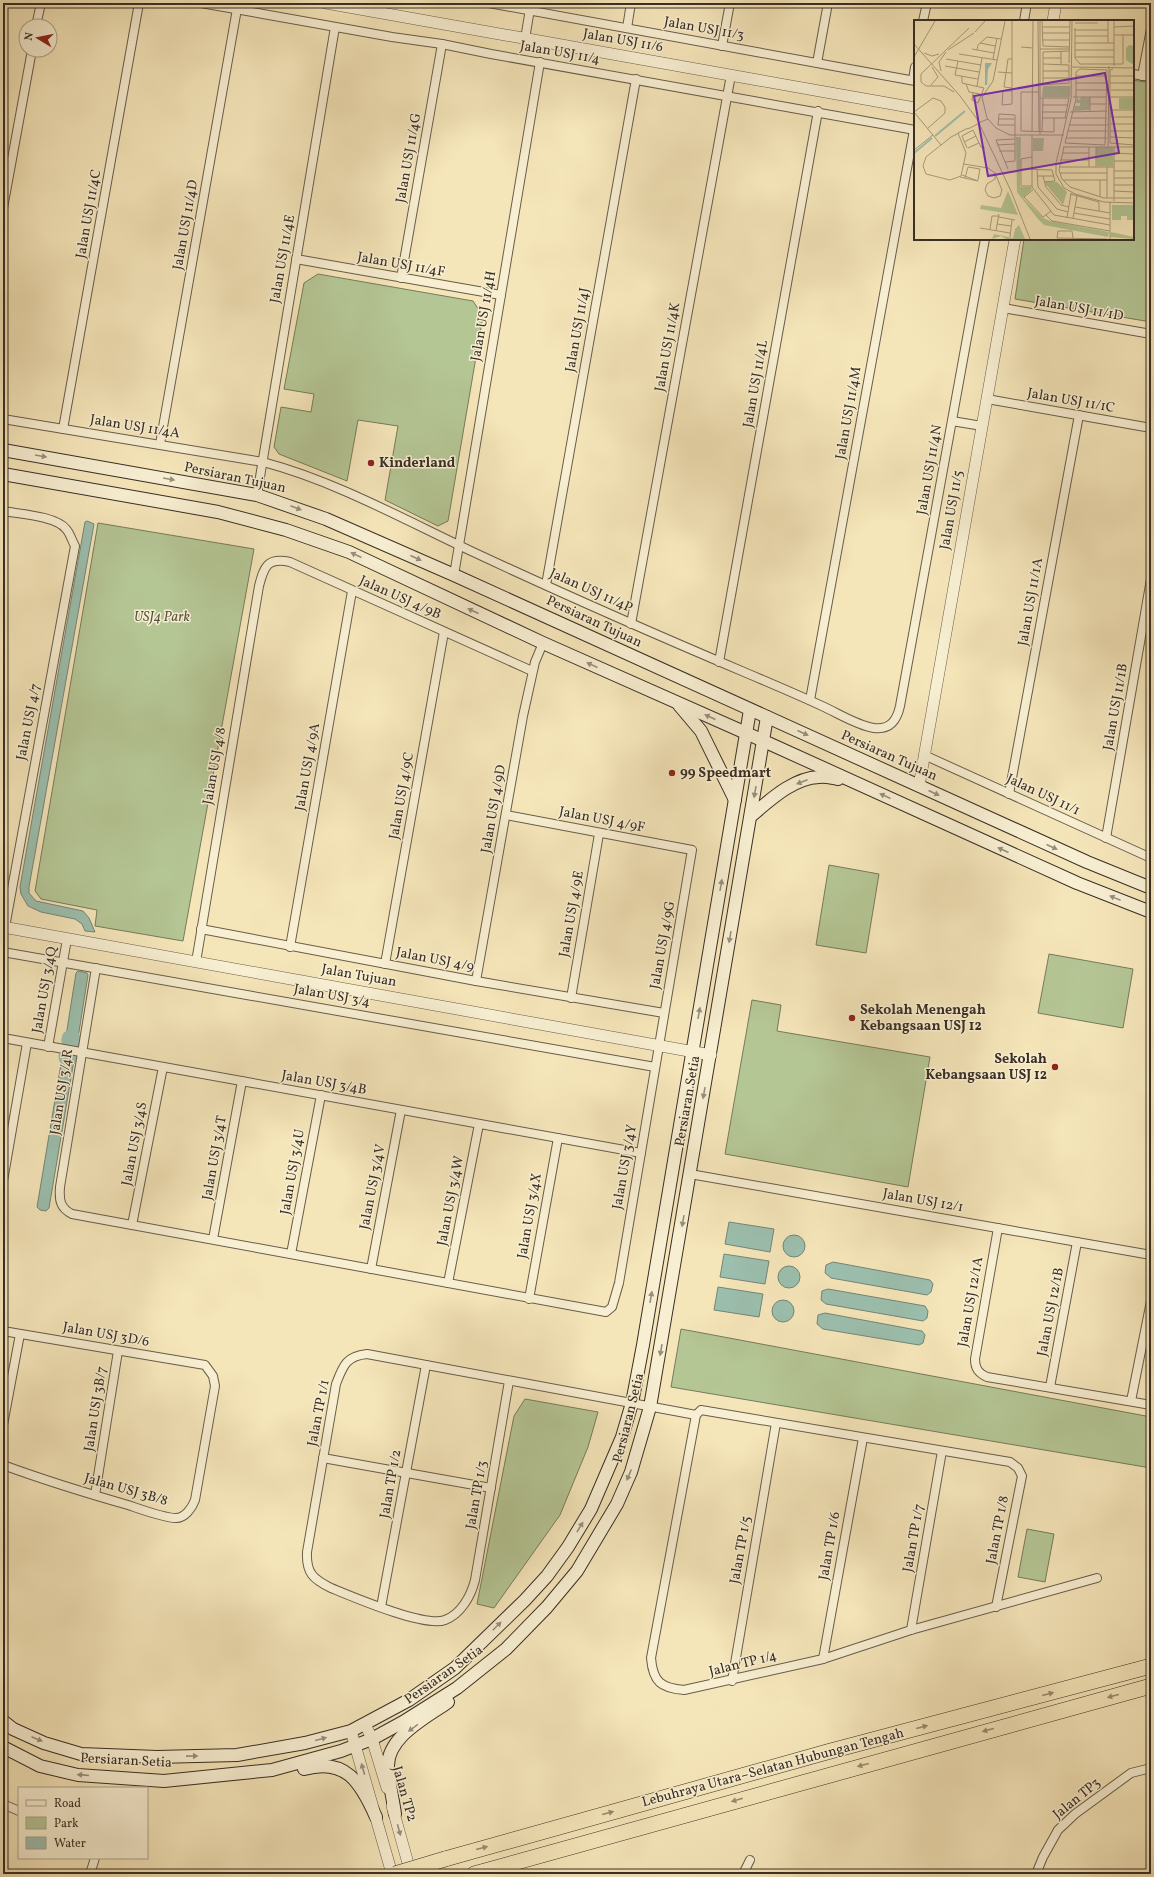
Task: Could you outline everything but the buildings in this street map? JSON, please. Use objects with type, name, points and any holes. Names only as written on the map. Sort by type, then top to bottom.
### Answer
[{"type":"highway","name":"Lebuhraya Utara–Selatan Hubungan Tengah","points":[[395,1874],[827,1752],[1151,1666]]},
{"type":"highway","name":"Lebuhraya Utara–Selatan Hubungan Tengah","points":[[474,1874],[1151,1686]]},
{"type":"main road","name":"Persiaran Tujuan","points":[[3,450],[257,495],[326,519],[454,575],[1087,862],[1151,888]]},
{"type":"main road","points":[[3,474],[218,512],[286,530],[350,552],[543,643],[764,741],[1077,884],[1151,912]]},
{"type":"main road","points":[[677,702],[701,731],[722,770],[735,800]]},
{"type":"main road","name":"Persiaran Setia","points":[[3,1721],[13,1729],[38,1740],[81,1754],[157,1757],[237,1755],[305,1744],[351,1731],[365,1724],[409,1700],[456,1668],[525,1600],[547,1576],[568,1547],[591,1509],[622,1437],[632,1403],[750,710]]},
{"type":"main road","name":"Persiaran Setia","points":[[3,1747],[40,1766],[78,1775],[164,1781],[272,1770],[356,1745],[372,1739],[403,1722],[457,1688],[506,1649],[547,1607],[578,1571],[617,1504],[631,1472],[650,1407],[711,1055],[767,717]]},
{"type":"main road","points":[[751,816],[775,796],[801,781],[819,777],[853,782]]},
{"type":"main road","points":[[671,1180],[678,1175],[690,1174]]},
{"type":"main road","points":[[395,1814],[388,1767],[393,1748],[405,1733],[462,1693],[490,1669],[506,1649]]},
{"type":"main road","points":[[164,1781],[201,1784],[242,1781],[290,1773],[318,1765],[337,1768],[355,1778],[367,1797],[376,1817]]},
{"type":"street","points":[[37,18],[40,3]]},
{"type":"street","name":"Jalan USJ 11/4C","points":[[64,429],[139,3]]},
{"type":"street","name":"Jalan USJ 11/4","points":[[201,3],[392,37],[442,44],[491,54],[818,111],[914,130]]},
{"type":"street","name":"Jalan USJ 11/6","points":[[326,3],[339,4],[525,39],[914,108]]},
{"type":"street","name":"Jalan USJ 11/3","points":[[489,3],[530,7],[627,28],[914,80]]},
{"type":"street","points":[[627,28],[631,3]]},
{"type":"street","points":[[722,46],[730,3]]},
{"type":"street","points":[[817,63],[828,3]]},
{"type":"street","points":[[923,20],[927,3]]},
{"type":"street","points":[[1024,20],[1027,3]]},
{"type":"street","points":[[1053,20],[1056,3]]},
{"type":"street","points":[[525,39],[530,7]]},
{"type":"street","name":"Jalan USJ 11/4D","points":[[160,444],[237,10]]},
{"type":"street","name":"Jalan USJ 11/4E","points":[[257,495],[335,27]]},
{"type":"street","points":[[1134,74],[1147,77],[1151,29]]},
{"type":"street","name":"Jalan USJ 11/4G","points":[[401,278],[442,44]]},
{"type":"street","points":[[3,208],[31,58]]},
{"type":"street","name":"Jalan USJ 11/4H","points":[[454,575],[540,62]]},
{"type":"street","name":"Jalan USJ 11/4K","points":[[631,624],[731,75]]},
{"type":"street","name":"Jalan USJ 11/4J","points":[[546,585],[636,79]]},
{"type":"street","name":"Jalan USJ 11/4L","points":[[719,662],[818,111]]},
{"type":"street","name":"Jalan USJ 11/4M","points":[[810,700],[914,135]]},
{"type":"street","name":"Jalan USJ 11/4N","points":[[900,706],[985,240]]},
{"type":"street","name":"Jalan USJ 11/5","points":[[919,786],[1015,240]]},
{"type":"street","name":"Jalan USJ 11/4F","points":[[296,259],[501,296]]},
{"type":"street","name":"Jalan USJ 11/1D","points":[[1003,308],[1151,334]]},
{"type":"street","name":"Jalan USJ 11/1C","points":[[987,399],[1151,428]]},
{"type":"street","name":"Jalan USJ 11/1A","points":[[1009,794],[1079,415]]},
{"type":"street","name":"Jalan USJ 11/4A","points":[[3,418],[263,462]]},
{"type":"street","points":[[952,421],[982,426]]},
{"type":"street","name":"Jalan USJ 11/4P","points":[[263,462],[322,482],[631,624],[810,700],[862,725],[875,728],[885,728],[893,723],[898,715],[900,706]]},
{"type":"street","name":"Jalan USJ 4/7","points":[[3,511],[52,520],[61,524],[67,529],[75,546],[7,896],[4,927]]},
{"type":"street","name":"Jalan USJ 4/9B","points":[[262,574],[265,567],[273,561],[282,560],[290,562],[532,671]]},
{"type":"street","name":"Jalan USJ 4/8","points":[[196,962],[262,574]]},
{"type":"street","name":"Jalan USJ 11/1B","points":[[1106,838],[1151,579]]},
{"type":"street","name":"Jalan USJ 4/9A","points":[[290,947],[352,591]]},
{"type":"street","name":"Jalan USJ 4/9C","points":[[385,964],[444,632]]},
{"type":"street","name":"Jalan USJ 4/9D","points":[[476,981],[532,671],[538,652],[543,643]]},
{"type":"street","name":"Jalan USJ 11/1","points":[[924,755],[1151,858]]},
{"type":"street","name":"Jalan USJ 4/9F","points":[[506,815],[599,834],[692,850]]},
{"type":"street","name":"Jalan USJ 4/9E","points":[[571,998],[599,834]]},
{"type":"street","name":"Jalan USJ 4/9G","points":[[659,1045],[692,850]]},
{"type":"street","name":"Jalan Tujuan","points":[[4,927],[711,1055]]},
{"type":"street","name":"Jalan USJ 4/9","points":[[201,929],[476,981],[664,1013]]},
{"type":"street","name":"Jalan USJ 3/4Q","points":[[48,1046],[67,939]]},
{"type":"street","name":"Jalan USJ 3/4","points":[[3,952],[655,1067]]},
{"type":"street","name":"Jalan USJ 3/4R","points":[[96,968],[59,1196],[64,1211],[72,1214],[132,1225]]},
{"type":"street","name":"Jalan USJ 3/4B","points":[[3,1038],[641,1153]]},
{"type":"street","points":[[3,1181],[26,1043]]},
{"type":"street","name":"Jalan USJ 3/4Y","points":[[528,1299],[606,1312],[612,1307],[616,1293],[659,1045]]},
{"type":"street","name":"Jalan USJ 3/4S","points":[[132,1225],[163,1067]]},
{"type":"street","name":"Jalan USJ 3/4T","points":[[214,1239],[242,1081]]},
{"type":"street","name":"Jalan USJ 3/4U","points":[[291,1254],[321,1095]]},
{"type":"street","name":"Jalan USJ 3/4V","points":[[371,1269],[401,1110]]},
{"type":"street","name":"Jalan USJ 3/4W","points":[[448,1283],[479,1124]]},
{"type":"street","name":"Jalan USJ 3/4X","points":[[528,1299],[558,1138]]},
{"type":"street","name":"Jalan USJ 12/1","points":[[690,1174],[1151,1254]]},
{"type":"street","points":[[132,1225],[214,1239],[528,1299]]},
{"type":"street","name":"Jalan USJ 12/1A","points":[[998,1228],[975,1359],[978,1370],[987,1377],[1050,1387]]},
{"type":"street","name":"Jalan USJ 12/1B","points":[[1050,1387],[1077,1242]]},
{"type":"street","points":[[1131,1401],[1151,1301]]},
{"type":"street","name":"Jalan USJ 3D/6","points":[[3,1331],[205,1365]]},
{"type":"street","points":[[3,1425],[20,1334]]},
{"type":"street","name":"Jalan USJ 3B/7","points":[[95,1495],[118,1350]]},
{"type":"street","name":"Jalan TP 1/1","points":[[459,1610],[445,1620],[426,1622],[331,1588],[320,1583],[309,1571],[306,1563],[307,1552],[336,1384],[347,1361],[356,1355],[367,1354],[650,1407]]},
{"type":"street","name":"Jalan USJ 3B/8","points":[[3,1465],[45,1480],[176,1518],[183,1516],[192,1508],[195,1500],[215,1386],[213,1376],[205,1365]]},
{"type":"street","name":"Jalan TP 1/2","points":[[381,1607],[426,1365]]},
{"type":"street","name":"Jalan TP 1/3","points":[[459,1610],[469,1599],[473,1591],[509,1381]]},
{"type":"street","points":[[1050,1387],[1151,1404]]},
{"type":"street","points":[[650,1407],[696,1415],[701,1410],[942,1450]]},
{"type":"street","name":"Jalan TP 1/4","points":[[696,1415],[653,1647],[652,1669],[656,1679],[663,1686],[672,1689],[684,1690],[732,1681],[778,1668],[822,1659],[911,1630],[1097,1578]]},
{"type":"street","name":"Jalan TP 1/5","points":[[732,1681],[776,1423]]},
{"type":"street","name":"Jalan TP 1/6","points":[[822,1659],[863,1438]]},
{"type":"street","name":"Jalan TP 1/8","points":[[942,1450],[1010,1462],[1018,1468],[1022,1476],[996,1607]]},
{"type":"street","name":"Jalan TP 1/7","points":[[911,1630],[942,1450]]},
{"type":"street","points":[[323,1458],[491,1488]]},
{"type":"street","name":"Jalan TP2","points":[[365,1724],[372,1739],[395,1814],[411,1874]]},
{"type":"street","points":[[351,1731],[392,1874]]},
{"type":"street","name":"Jalan TP3","points":[[1036,1874],[1043,1857],[1058,1830],[1075,1814],[1131,1773],[1151,1768]]},
{"type":"street","points":[[1131,1773],[1151,1772]]},
{"type":"street","points":[[3,1804],[18,1811]]},
{"type":"street","points":[[90,1874],[95,1859]]},
{"type":"street","points":[[743,1874],[750,1860]]},
{"type":"green space","points":[[1134,80],[1151,83],[1151,322],[1015,299],[1024,240],[1134,240]]},
{"type":"green space","points":[[318,274],[473,301],[483,316],[448,521],[438,526],[385,500],[398,426],[358,420],[347,481],[279,454],[274,447],[281,407],[311,412],[314,394],[284,389],[304,283]]},
{"type":"green space","name":"USJ4 Park","points":[[98,523],[254,549],[183,941],[95,926],[97,910],[41,899],[35,891]]},
{"type":"green space","points":[[829,865],[879,874],[866,953],[816,945]]},
{"type":"green space","points":[[1049,954],[1133,969],[1123,1028],[1038,1013]]},
{"type":"green space","points":[[752,1000],[781,1005],[777,1031],[930,1057],[908,1187],[725,1154]]},
{"type":"green space","points":[[681,1329],[1151,1417],[1151,1468],[671,1387]]},
{"type":"green space","points":[[525,1399],[598,1412],[588,1447],[560,1515],[494,1608],[477,1604],[514,1416]]},
{"type":"green space","points":[[1027,1529],[1054,1534],[1045,1582],[1018,1577]]},
{"type":"water","points":[[87,521],[94,524],[29,893],[36,901],[83,911],[89,918],[95,932],[85,931],[82,924],[75,919],[41,912],[28,906],[21,894],[20,887],[85,522]]},
{"type":"water","points":[[78,971],[87,973],[88,975],[78,1038],[76,1040],[67,1038],[66,1036],[76,973]]},
{"type":"water","points":[[62,1058],[72,1058],[74,1060],[49,1208],[46,1211],[40,1210],[37,1207]]},
{"type":"water","points":[[729,1222],[774,1229],[770,1252],[725,1244]]},
{"type":"water","points":[[794,1235],[802,1238],[805,1246],[802,1254],[794,1257],[786,1254],[783,1246],[786,1238]]},
{"type":"water","points":[[724,1254],[769,1261],[765,1284],[720,1277]]},
{"type":"water","points":[[833,1262],[930,1280],[933,1284],[931,1292],[927,1295],[831,1278],[825,1273],[826,1265]]},
{"type":"water","points":[[789,1266],[797,1269],[800,1277],[797,1285],[789,1288],[781,1285],[778,1277],[781,1269]]},
{"type":"water","points":[[718,1287],[763,1294],[759,1317],[714,1310]]},
{"type":"water","points":[[828,1289],[925,1306],[928,1311],[927,1318],[923,1321],[826,1304],[821,1300],[822,1291]]},
{"type":"water","points":[[783,1300],[791,1303],[794,1311],[791,1319],[783,1322],[775,1319],[772,1311],[775,1303]]},
{"type":"water","points":[[825,1313],[922,1331],[925,1335],[923,1343],[919,1345],[823,1329],[817,1324],[818,1315]]},
{"type":"place","name":"Kinderland","points":[[371,463]]},
{"type":"place","name":"99 Speedmart","points":[[672,773]]},
{"type":"place","name":"Sekolah Menengah Kebangsaan USJ 12","points":[[852,1018]]},
{"type":"place","name":"Sekolah Kebangsaan USJ 12","points":[[1055,1067]]}]
